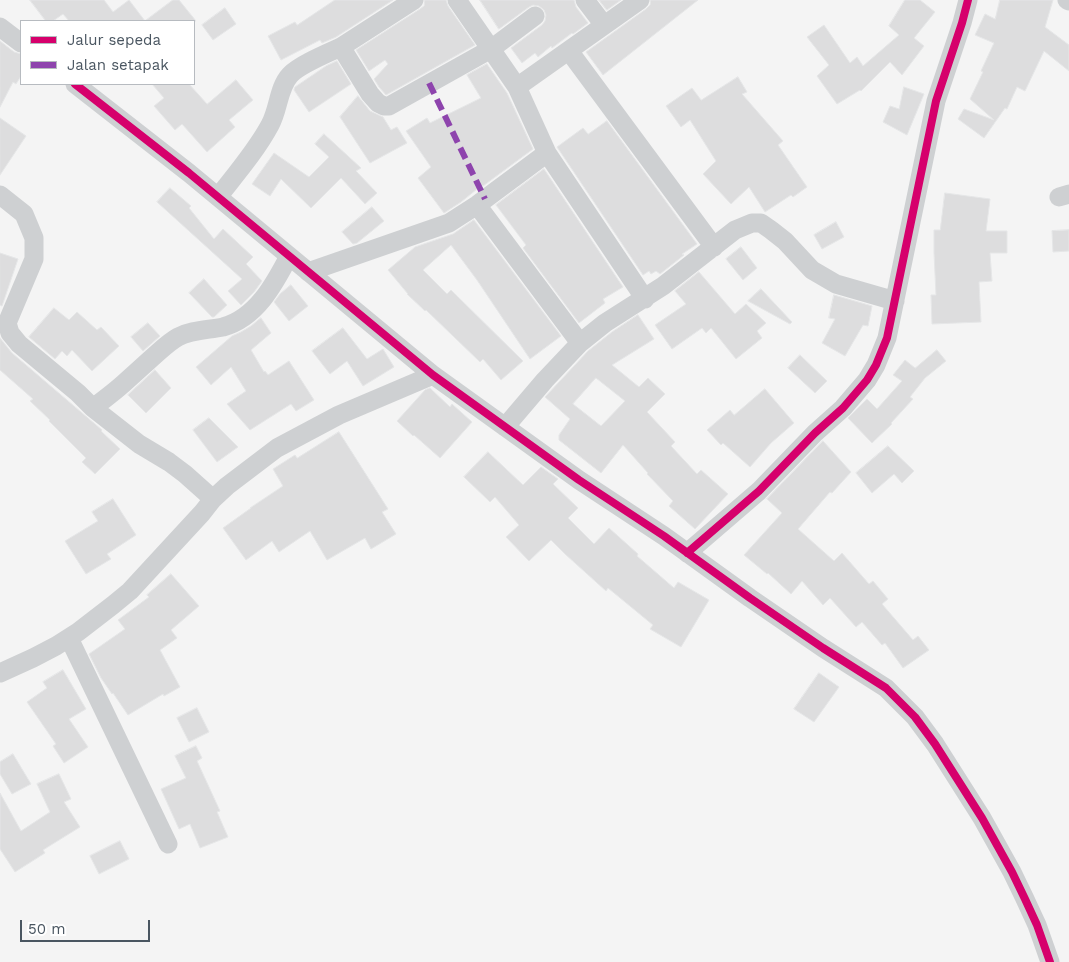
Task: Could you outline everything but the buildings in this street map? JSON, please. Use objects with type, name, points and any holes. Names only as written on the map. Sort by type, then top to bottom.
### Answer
[{"type":"street","points":[[218,197],[245,163],[271,124],[282,87],[290,76],[296,70],[340,47],[414,0]]},
{"type":"street","points":[[457,0],[517,87],[547,152],[645,298]]},
{"type":"street","points":[[585,0],[604,26]]},
{"type":"street","points":[[517,87],[640,0]]},
{"type":"street","points":[[687,553],[759,491],[843,408],[867,380],[876,365],[887,338],[936,101],[968,0]]},
{"type":"street","points":[[340,47],[370,94],[378,103],[389,106],[491,49],[535,16]]},
{"type":"street","points":[[0,27],[20,42]]},
{"type":"street","points":[[570,51],[714,247]]},
{"type":"street","points":[[76,85],[158,148],[433,375],[579,480],[664,536],[823,648],[886,688],[915,718],[935,744],[982,818],[1008,864],[1037,925],[1050,962]]},
{"type":"street","points":[[308,272],[439,227],[477,205],[547,152]]},
{"type":"street","points":[[0,195],[24,214],[34,238],[34,259],[7,323],[10,333],[19,344],[93,408],[139,444],[185,474],[213,499]]},
{"type":"street","points":[[477,205],[580,343]]},
{"type":"street","points":[[505,427],[580,343],[605,323],[645,298],[735,230],[752,223],[761,223],[784,241],[812,270],[836,284],[895,302]]},
{"type":"street","points":[[93,408],[122,385],[167,343],[188,333],[226,326],[243,318],[268,292],[289,256]]},
{"type":"street","points":[[0,673],[34,658],[69,638],[113,605],[130,591],[213,499],[277,448],[339,415],[433,375]]},
{"type":"street","points":[[69,638],[168,844]]},
{"type":"marked path","points":[[429,83],[485,199]]},
{"type":"cycle path","points":[[687,553],[759,491],[815,433],[843,408],[867,380],[876,365],[887,338],[936,101],[968,0]]},
{"type":"cycle path","points":[[76,85],[189,173],[433,375],[579,480],[664,536],[823,648],[886,688],[915,717],[935,744],[982,818],[1025,899],[1037,925],[1050,962]]}]
